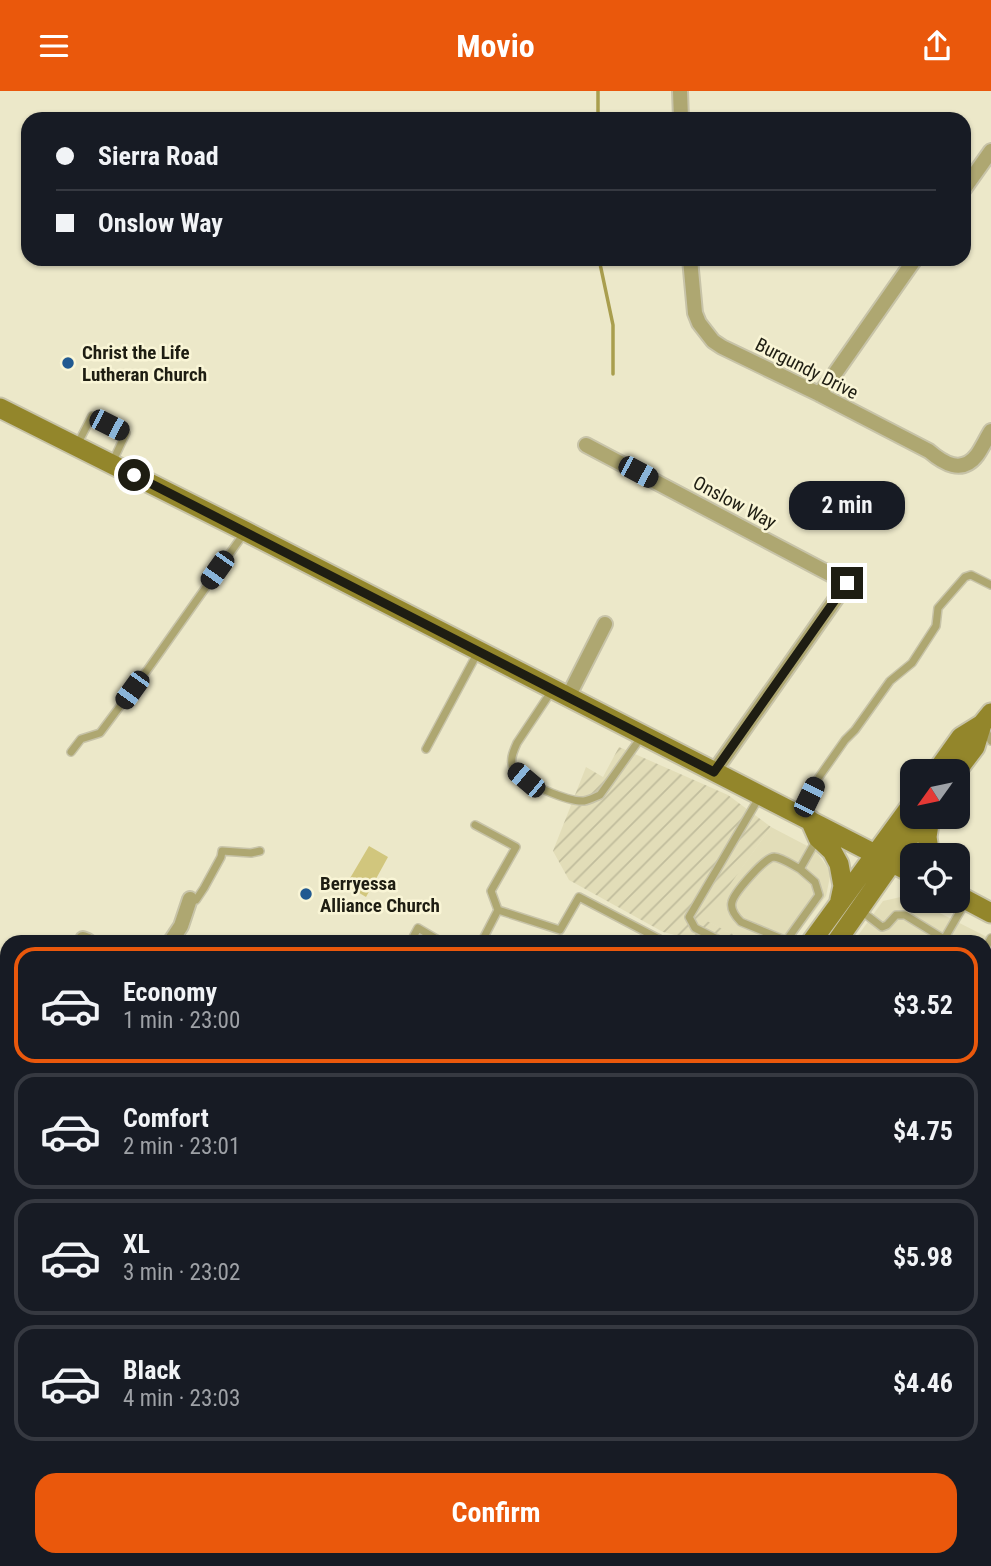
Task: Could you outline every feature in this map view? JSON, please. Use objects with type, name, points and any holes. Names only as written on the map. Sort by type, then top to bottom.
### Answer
[{"type":"street","points":[[680,91],[681,112]]},
{"type":"street","points":[[971,179],[991,151]]},
{"type":"street","name":"Burgundy Drive","points":[[691,266],[695,313],[705,333],[722,347],[819,394],[929,451],[952,466],[972,461],[991,431]]},
{"type":"street","points":[[819,394],[910,266]]},
{"type":"street","points":[[0,408],[714,772],[809,824],[900,867]]},
{"type":"street","name":"Onslow Way","points":[[586,445],[847,583],[714,772]]},
{"type":"street","points":[[560,693],[605,624]]},
{"type":"street","points":[[945,759],[961,737],[988,726]]},
{"type":"street","points":[[966,759],[988,726]]},
{"type":"street","points":[[816,935],[900,820]]},
{"type":"street","points":[[809,824],[832,851],[839,865],[843,886],[839,904]]},
{"type":"street","points":[[841,935],[916,829]]},
{"type":"street","points":[[175,935],[190,899]]},
{"type":"street","points":[[970,901],[991,913]]},
{"type":"lane","points":[[77,446],[92,416],[126,433],[111,463]]},
{"type":"lane","points":[[71,752],[81,739],[100,733],[245,531]]},
{"type":"lane","points":[[800,869],[819,777],[890,681],[912,663],[936,626],[938,608],[965,577],[971,575],[991,585]]},
{"type":"lane","points":[[426,748],[478,651]]},
{"type":"lane","points":[[560,693],[517,743],[513,752],[511,760],[514,771],[526,780],[573,800],[591,799],[600,795],[642,735]]},
{"type":"lane","points":[[709,935],[695,928],[689,917],[760,796]]},
{"type":"lane","points":[[475,825],[516,847],[491,891],[498,911],[485,935]]},
{"type":"lane","points":[[190,899],[196,899],[204,888],[222,851],[260,851]]},
{"type":"lane","points":[[772,935],[741,922],[735,916],[732,901],[766,859],[773,857],[800,869],[815,882],[819,895],[790,935]]},
{"type":"lane","points":[[498,911],[559,930],[579,897],[652,935]]},
{"type":"lane","points":[[859,910],[882,927],[896,915],[905,915],[935,935]]},
{"type":"lane","points":[[945,935],[955,913]]},
{"type":"lane","points":[[414,935],[418,928],[430,935]]},
{"type":"shaded area","points":[[619,747],[728,795],[771,827],[705,920],[734,935],[675,935],[663,932],[569,880],[553,851],[586,767],[603,777]]},
{"type":"shaded area","points":[[771,827],[815,850],[831,872],[826,896],[797,935],[734,935],[704,920]]},
{"type":"shaded area","points":[[369,846],[388,857],[366,897],[346,885]]},
{"type":"shaded area","points":[[900,897],[900,913],[940,913],[983,935],[858,935],[883,901]]},
{"type":"waterway","points":[[598,91],[598,112]]},
{"type":"waterway","points":[[600,266],[613,325],[613,374]]},
{"type":"place","name":"Christ the Life Lutheran Church","points":[[68,363]]},
{"type":"place","name":"Berryessa Alliance Church","points":[[306,894]]},
{"type":"route","points":[[134,475],[714,772],[847,583]]}]
